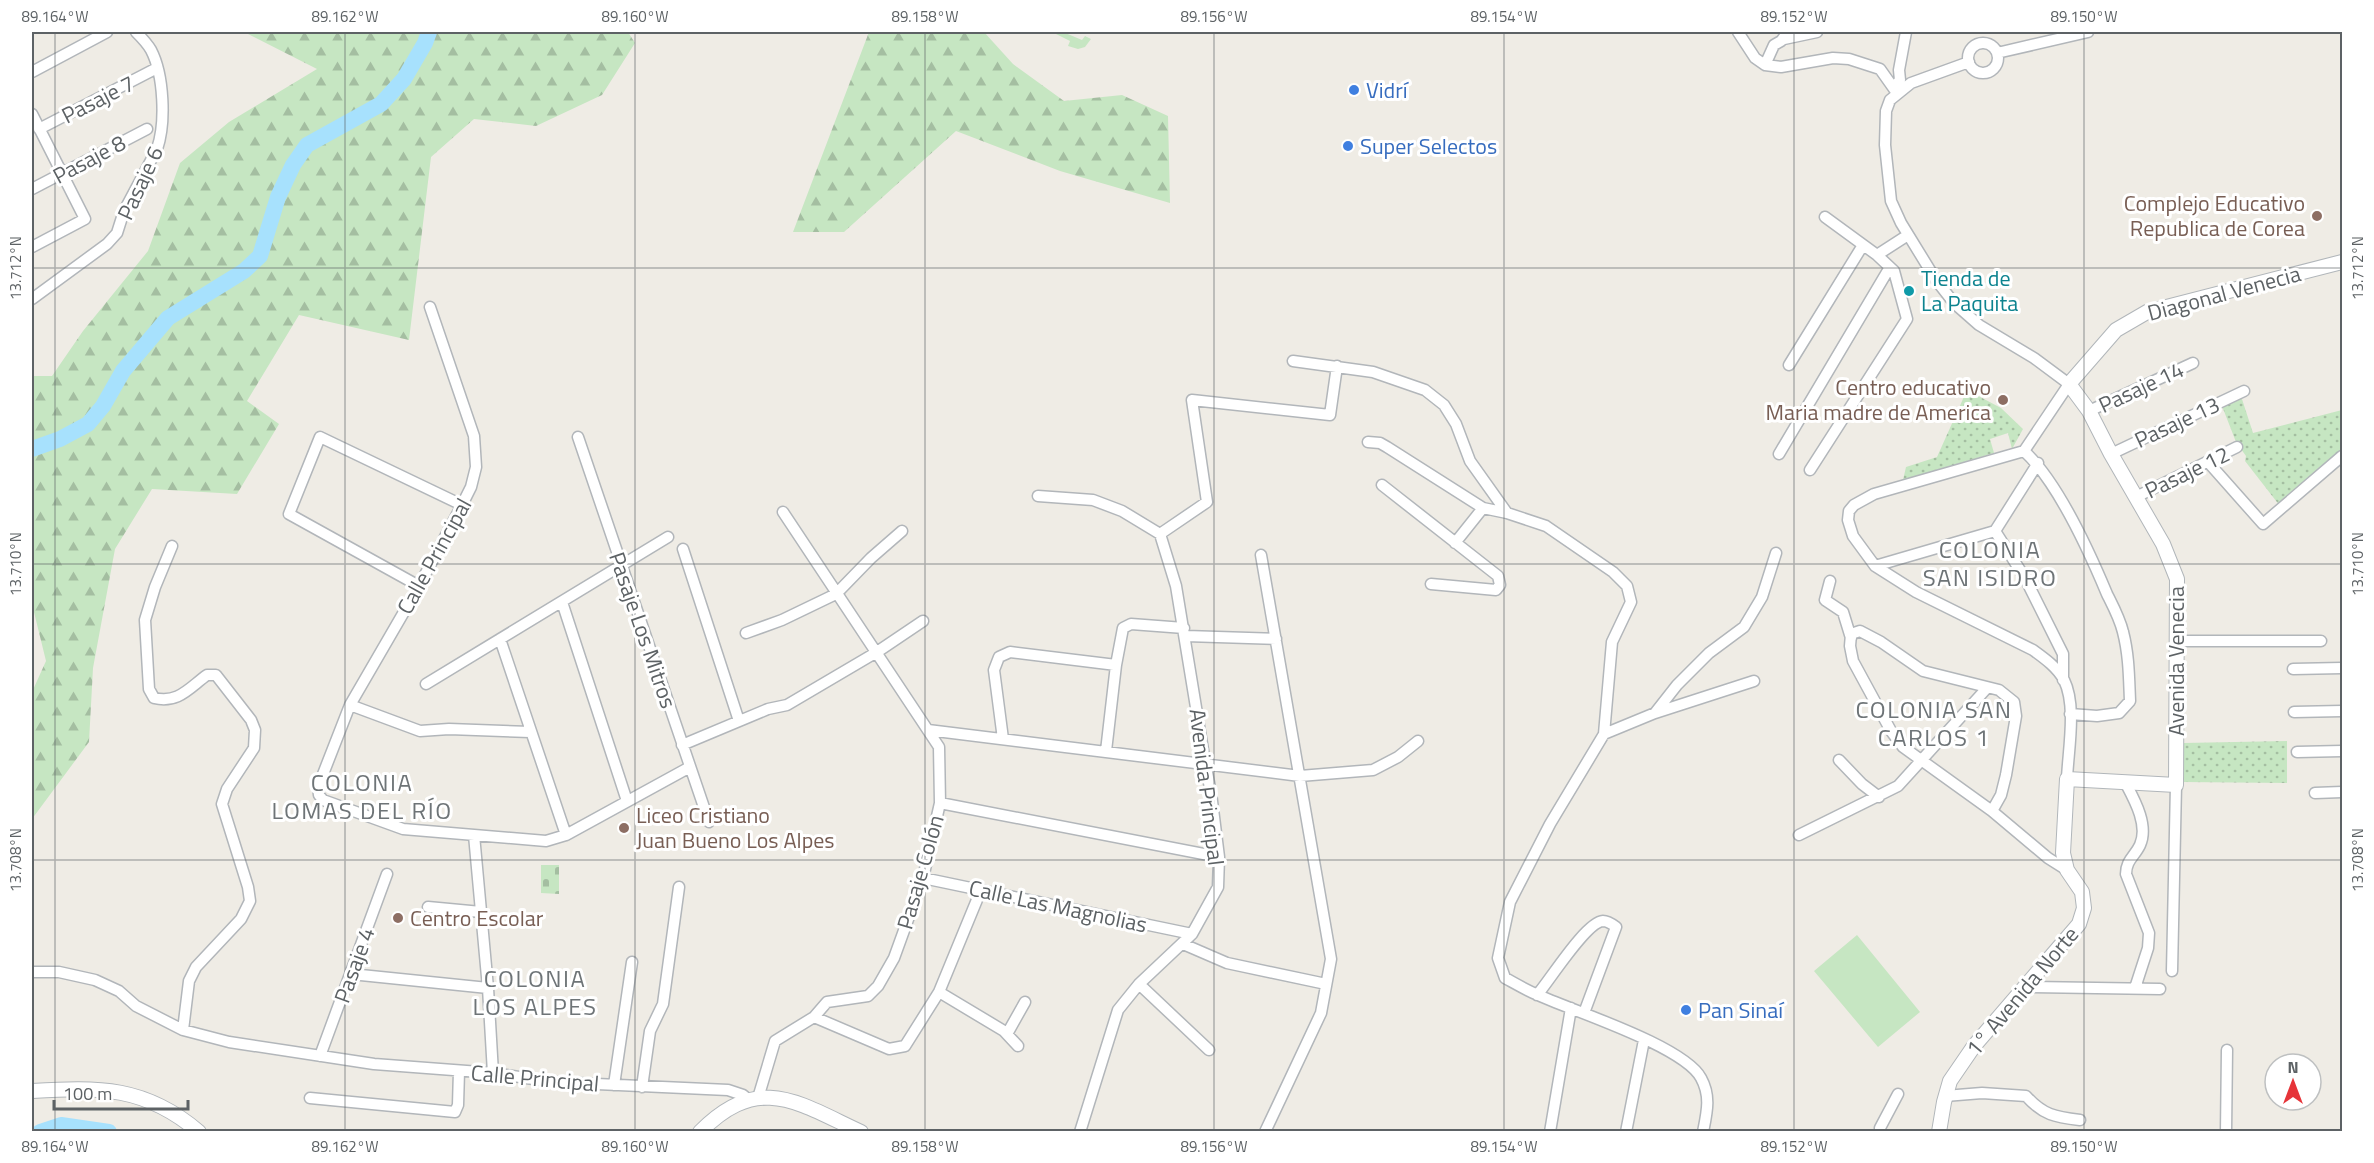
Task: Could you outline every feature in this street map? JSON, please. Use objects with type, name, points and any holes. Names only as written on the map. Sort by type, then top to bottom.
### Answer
[{"type":"street","points":[[32,72],[107,32]]},
{"type":"street","name":"Pasaje 6","points":[[32,299],[107,244],[117,233],[124,211],[161,139],[161,86],[157,68],[149,47],[135,32]]},
{"type":"street","points":[[1738,32],[1755,58],[1765,65],[1781,67],[1833,58],[1850,59],[1880,69],[1895,90]]},
{"type":"street","points":[[1765,65],[1774,45],[1786,35],[1817,32]]},
{"type":"street","points":[[1906,32],[1899,70],[1900,80],[1886,111],[1887,173],[1891,201],[1908,235],[1936,280],[1954,303],[1979,325],[2034,358],[2069,384]]},
{"type":"street","points":[[1997,53],[2088,32]]},
{"type":"street","points":[[1977,44],[1991,45],[1997,53],[1997,64],[1989,71],[1978,72],[1969,62],[1970,51],[1977,44]]},
{"type":"street","points":[[1895,90],[1969,62]]},
{"type":"street","name":"Pasaje 7","points":[[39,129],[157,68]]},
{"type":"street","points":[[32,114],[85,219],[32,247]]},
{"type":"street","name":"Pasaje 8","points":[[32,189],[147,129]]},
{"type":"street","points":[[1810,470],[1907,319],[1894,271],[1863,244],[1825,217]]},
{"type":"street","points":[[1877,255],[1908,235]]},
{"type":"street","points":[[1789,365],[1863,244]]},
{"type":"street","name":"Diagonal Venecia","points":[[2024,451],[2069,384],[2116,330],[2142,314],[2343,262]]},
{"type":"street","points":[[1779,454],[1890,267]]},
{"type":"street","name":"Calle Principal","points":[[430,307],[474,436],[476,467],[471,487],[462,505],[419,586],[350,705],[318,787],[319,795],[323,800],[404,829],[474,835]]},
{"type":"street","points":[[1293,362],[1373,372],[1425,390],[1444,405],[1456,424],[1470,461],[1507,513]]},
{"type":"street","name":"Pasaje 14","points":[[2089,411],[2193,363]]},
{"type":"street","points":[[1038,496],[1093,500],[1122,511],[1160,534],[1207,502],[1192,400],[1330,415],[1337,366]]},
{"type":"street","name":"Avenida Venecia","points":[[2069,384],[2089,411],[2163,544],[2177,579],[2176,784]]},
{"type":"street","name":"Pasaje 13","points":[[2111,454],[2244,391]]},
{"type":"street","points":[[419,586],[289,514],[320,437],[462,505]]},
{"type":"street","name":"Pasaje Los Mitros","points":[[578,437],[708,822]]},
{"type":"street","points":[[1368,442],[1380,443],[1387,447],[1483,508],[1546,526],[1613,572],[1627,586],[1631,602],[1612,642],[1604,734],[1550,824],[1510,902],[1498,958],[1505,978],[1537,995],[1584,1013],[1689,1063],[1700,1076],[1706,1091],[1708,1107],[1703,1131]]},
{"type":"street","name":"Pasaje 12","points":[[2136,497],[2237,447]]},
{"type":"street","points":[[2064,680],[2049,662],[2033,650],[1916,592],[1875,566],[1853,536],[1848,520],[1849,511],[1854,505],[1874,494],[2024,451],[2038,463],[2094,563],[2122,629],[2127,648],[2130,701],[2119,713],[2097,716],[2070,714]]},
{"type":"street","points":[[2208,462],[2264,524],[2343,456]]},
{"type":"street","points":[[1875,566],[1995,531],[2038,463]]},
{"type":"street","points":[[1382,485],[1498,576],[1500,585],[1496,590],[1431,585]]},
{"type":"street","points":[[1455,543],[1483,508]]},
{"type":"street","name":"Pasaje Colón","points":[[754,1099],[775,1041],[814,1017],[827,1002],[868,996],[878,986],[894,958],[923,878],[940,803],[939,747],[783,512]]},
{"type":"street","points":[[746,633],[782,620],[836,594],[870,558],[902,531]]},
{"type":"street","points":[[1995,531],[2025,578],[2064,654],[2064,680],[2071,706],[2067,779],[2176,784],[2172,971]]},
{"type":"street","name":"Avenida Principal","points":[[1080,1131],[1118,1010],[1139,984],[1192,934],[1218,887],[1219,857],[1211,793],[1185,632],[1176,586],[1160,534]]},
{"type":"street","points":[[426,684],[668,537]]},
{"type":"street","points":[[172,546],[154,587],[145,620],[149,689],[154,698],[172,700],[184,694],[207,675],[216,675],[251,720],[256,741],[254,748],[227,789],[222,804],[248,887],[250,901],[241,920],[196,967],[189,981],[183,1030]]},
{"type":"street","points":[[683,549],[739,721]]},
{"type":"street","points":[[1655,713],[1677,685],[1709,653],[1744,627],[1762,597],[1776,553]]},
{"type":"street","points":[[1261,555],[1331,959],[1321,1013],[1265,1131]]},
{"type":"street","points":[[1830,581],[1825,600],[1843,612],[1851,638],[1853,661],[1891,731],[1903,747],[1992,811],[2048,858],[2067,870]]},
{"type":"street","points":[[562,602],[627,801]]},
{"type":"street","points":[[682,745],[768,709],[788,705],[877,652],[922,621]]},
{"type":"street","points":[[1106,751],[1120,633],[1126,625],[1276,639]]},
{"type":"street","points":[[1851,638],[1851,634],[1860,631],[1881,642],[1923,671],[1999,690],[2014,702],[2016,716],[2001,795],[1992,811]]},
{"type":"street","points":[[500,639],[566,835]]},
{"type":"street","points":[[2178,641],[2321,641]]},
{"type":"street","points":[[1003,739],[994,670],[999,657],[1010,652],[1116,664]]},
{"type":"street","points":[[2293,669],[2343,668]]},
{"type":"street","points":[[1604,734],[1655,713],[1754,681]]},
{"type":"street","points":[[1799,835],[1898,786],[1987,688]]},
{"type":"street","points":[[350,705],[420,731],[449,729],[530,732]]},
{"type":"street","points":[[2294,712],[2343,711]]},
{"type":"street","points":[[928,730],[1205,762],[1300,776],[1373,770],[1398,757],[1418,741]]},
{"type":"street","points":[[2297,752],[2343,751]]},
{"type":"street","points":[[1839,760],[1862,784],[1879,797]]},
{"type":"street","points":[[493,1073],[474,835],[546,842],[566,835],[690,767]]},
{"type":"street","name":"1° Avenida Norte","points":[[1939,1131],[1950,1081],[1974,1046],[2026,987],[2082,916],[2082,892],[2067,870],[2063,853],[2067,779]]},
{"type":"street","points":[[2125,782],[2139,812],[2142,838],[2140,847],[2126,866],[2126,874],[2149,933],[2148,948],[2135,988]]},
{"type":"street","points":[[2315,793],[2343,792]]},
{"type":"street","points":[[940,803],[1219,857]]},
{"type":"street","name":"Pasaje 4","points":[[320,1056],[387,874]]},
{"type":"street","name":"Calle Las Magnolias","points":[[923,878],[1192,934]]},
{"type":"street","points":[[642,1087],[650,1031],[663,1004],[679,887]]},
{"type":"street","points":[[814,1017],[889,1049],[905,1046],[939,992],[981,890]]},
{"type":"street","points":[[428,907],[481,912]]},
{"type":"street","points":[[1537,995],[1588,928],[1602,921],[1610,922],[1616,927],[1584,1013]]},
{"type":"street","points":[[1183,944],[1227,963],[1326,984]]},
{"type":"street","points":[[614,1085],[632,962]]},
{"type":"street","name":"Calle Principal","points":[[32,972],[59,972],[95,980],[119,991],[136,1006],[183,1030],[229,1042],[391,1066],[493,1073],[544,1082],[728,1090],[754,1099]]},
{"type":"street","points":[[351,974],[488,988]]},
{"type":"street","points":[[1139,984],[1209,1050]]},
{"type":"street","points":[[2026,987],[2160,989]]},
{"type":"street","points":[[939,992],[1007,1034],[1018,1046]]},
{"type":"street","points":[[1007,1034],[1025,1002]]},
{"type":"street","points":[[1550,1131],[1571,1008]]},
{"type":"street","points":[[1626,1131],[1644,1040]]},
{"type":"street","points":[[2226,1050],[2226,1131]]},
{"type":"street","points":[[310,1098],[455,1112],[458,1106],[459,1071]]},
{"type":"street","points":[[32,1091],[89,1088],[124,1093],[151,1101],[173,1112],[199,1131]]},
{"type":"street","points":[[1945,1096],[1982,1093],[2026,1096],[2038,1110],[2058,1117],[2080,1120]]},
{"type":"street","points":[[1880,1131],[1898,1094]]},
{"type":"street","points":[[700,1131],[720,1114],[754,1099],[781,1098],[795,1101],[861,1131]]},
{"type":"green space","points":[[244,32],[628,32],[635,43],[602,95],[536,126],[474,119],[431,157],[409,340],[299,315],[247,401],[279,424],[237,494],[152,489],[115,549],[93,668],[89,742],[32,819],[32,692],[46,661],[32,604],[32,376],[52,376],[83,331],[148,251],[180,163],[229,122],[317,69]]},
{"type":"green space","points":[[869,32],[984,32],[1013,64],[1064,101],[1122,95],[1168,116],[1170,203],[1060,171],[956,131],[844,232],[793,232]]},
{"type":"green space","points":[[1052,32],[1063,32],[1082,40],[1085,36],[1091,39],[1085,47],[1078,49],[1068,46],[1070,41]]},
{"type":"green space","points":[[1967,390],[2001,408],[2023,429],[2012,449],[2008,433],[1990,439],[1994,453],[1903,480],[1906,467],[1937,457]]},
{"type":"green space","points":[[2241,396],[2253,433],[2342,410],[2342,456],[2280,506],[2245,461],[2246,456],[2236,442],[2222,406]]},
{"type":"green space","points":[[2287,741],[2287,783],[2183,782],[2183,743]]},
{"type":"green space","points":[[541,865],[559,865],[559,894],[541,893]]},
{"type":"green space","points":[[1857,935],[1920,1012],[1878,1047],[1814,971]]},
{"type":"waterway","points":[[32,449],[60,439],[88,424],[103,406],[123,371],[168,318],[244,271],[260,256],[278,197],[293,165],[307,145],[381,104],[404,79],[429,32]]},
{"type":"waterway","points":[[40,1132],[61,1125],[109,1132]]},
{"type":"place","name":"Vidrí","points":[[1354,90]]},
{"type":"place","name":"Super Selectos","points":[[1348,146]]},
{"type":"place","name":"Complejo Educativo Republica de Corea","points":[[2317,216]]},
{"type":"place","name":"Tienda de La Paquita","points":[[1909,291]]},
{"type":"place","name":"Centro educativo Maria madre de America","points":[[2003,400]]},
{"type":"place","name":"Liceo Cristiano Juan Bueno Los Alpes","points":[[624,828]]},
{"type":"place","name":"Centro Escolar","points":[[398,918]]},
{"type":"place","name":"Pan Sinaí","points":[[1686,1010]]},
{"type":"district","name":"COLONIA SAN ISIDRO","points":[[1990,564]]},
{"type":"district","name":"COLONIA SAN CARLOS 1","points":[[1934,724]]},
{"type":"district","name":"COLONIA LOMAS DEL RÍO","points":[[362,797]]},
{"type":"district","name":"COLONIA LOS ALPES","points":[[535,993]]}]
